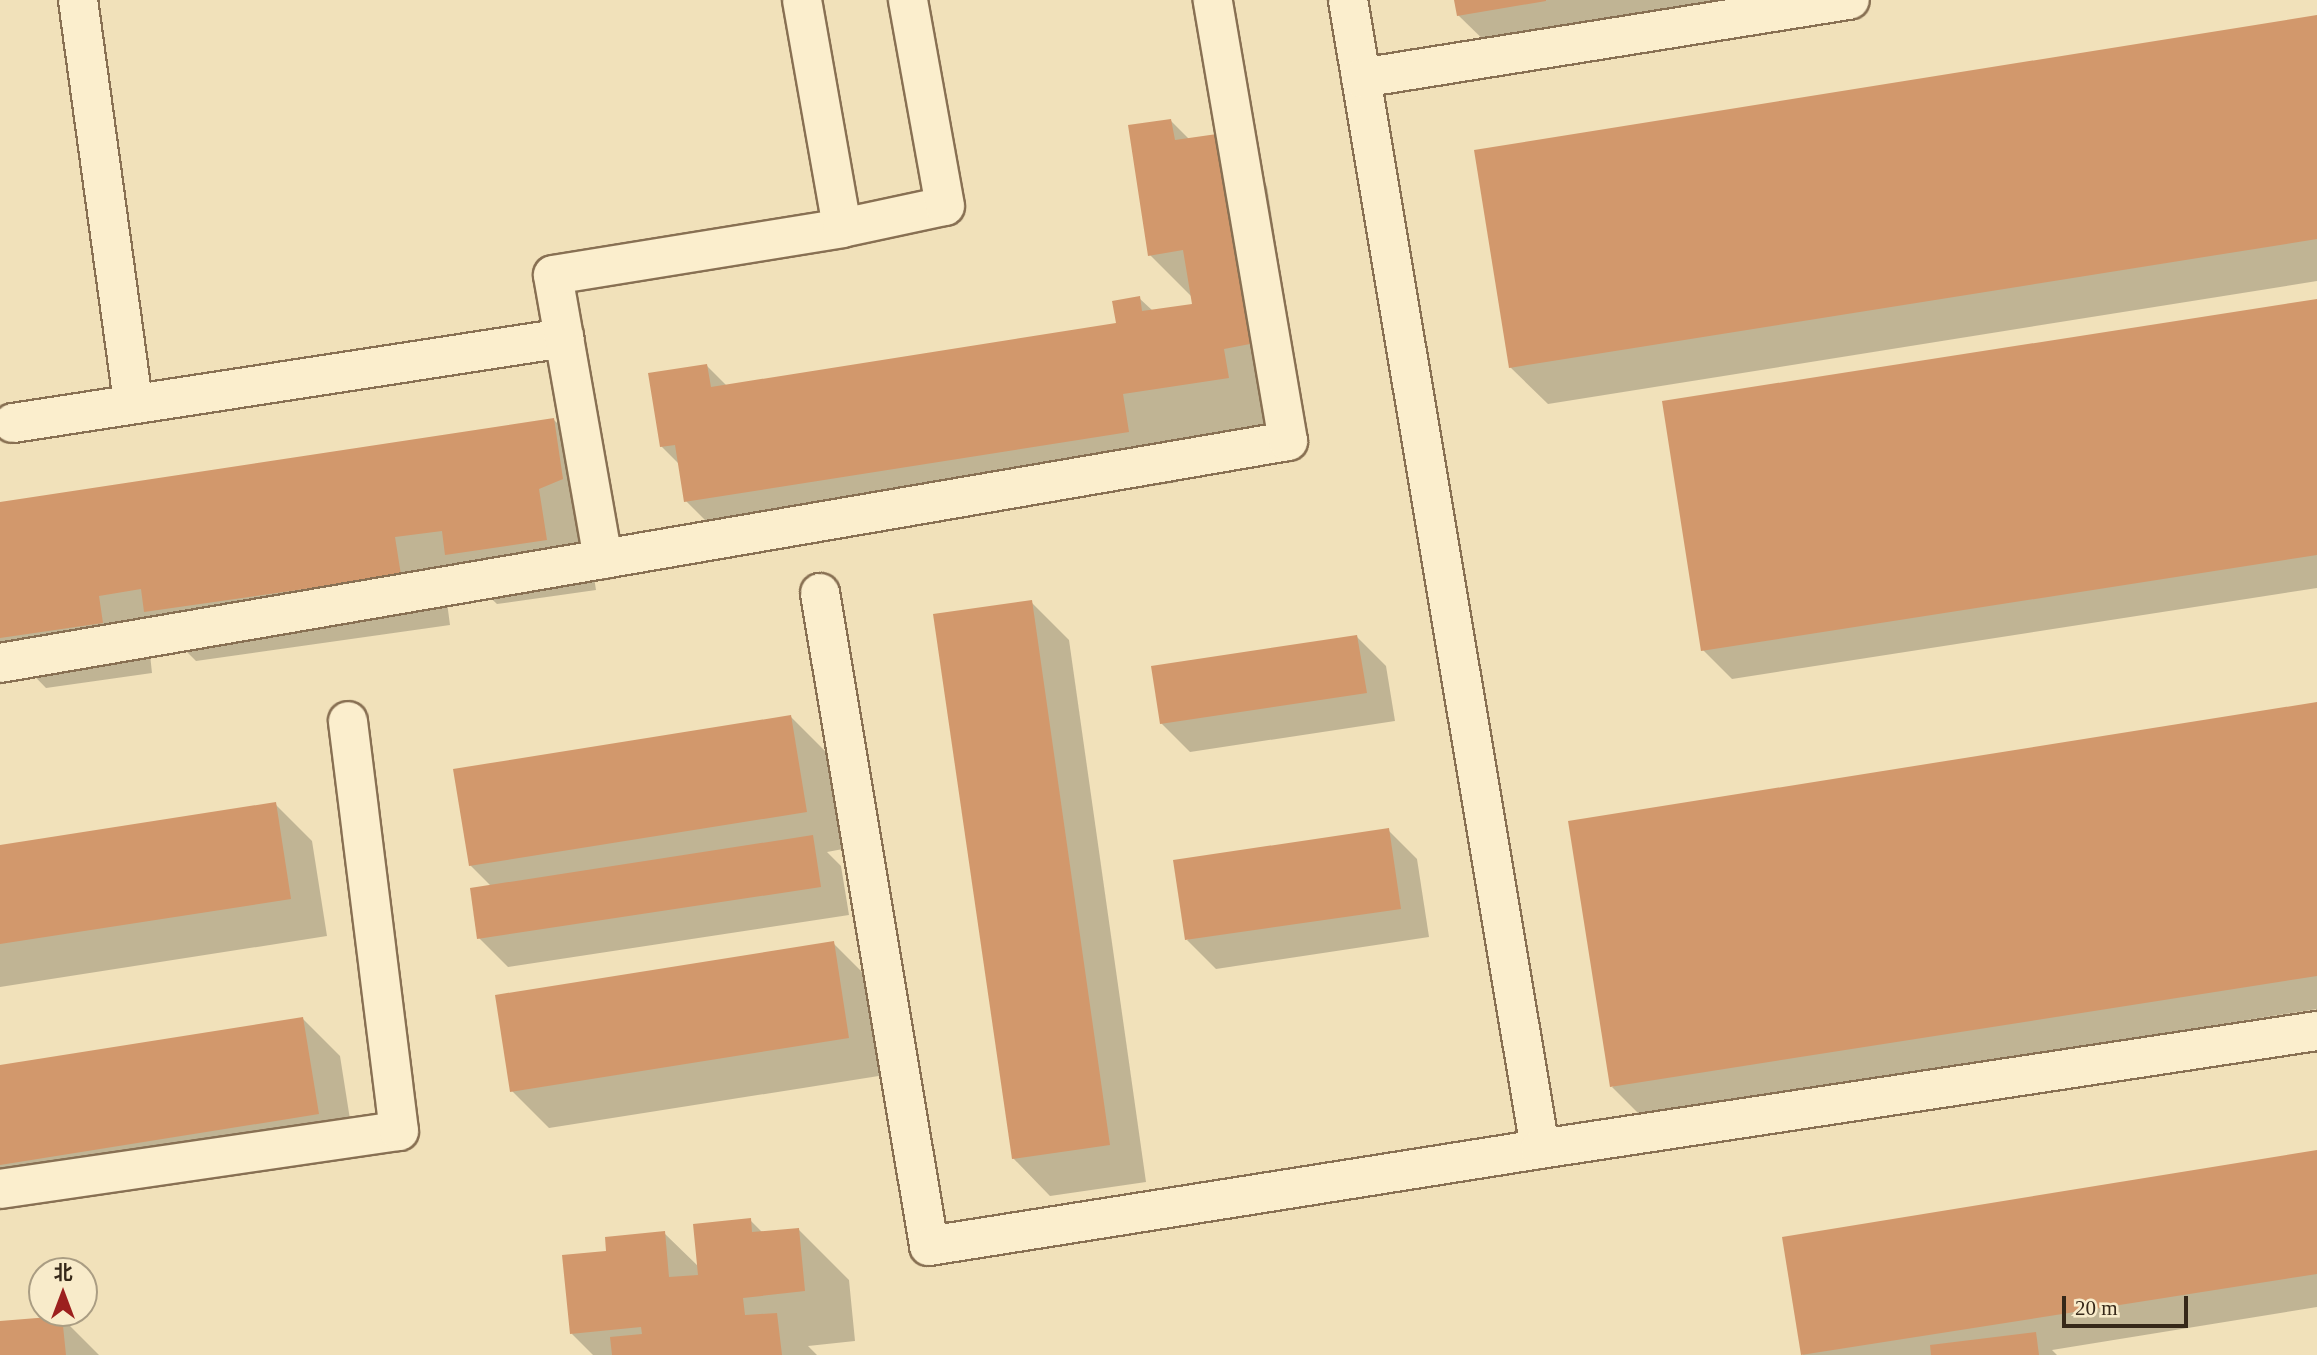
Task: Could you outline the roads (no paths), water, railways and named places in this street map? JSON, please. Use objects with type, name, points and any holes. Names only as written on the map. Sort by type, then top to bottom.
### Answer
[{"type":"street","points":[[78,0],[133,404]]},
{"type":"street","points":[[802,0],[842,228]]},
{"type":"street","points":[[603,559],[553,275],[842,228],[945,206],[908,0]]},
{"type":"street","points":[[0,663],[1287,441],[1213,0]]},
{"type":"street","points":[[1348,0],[1540,1149]]},
{"type":"street","points":[[1361,78],[1850,0]]},
{"type":"street","points":[[13,423],[564,338]]},
{"type":"street","points":[[820,593],[929,1246],[1540,1149],[2317,1031]]},
{"type":"street","points":[[0,1189],[399,1131],[348,721]]}]
